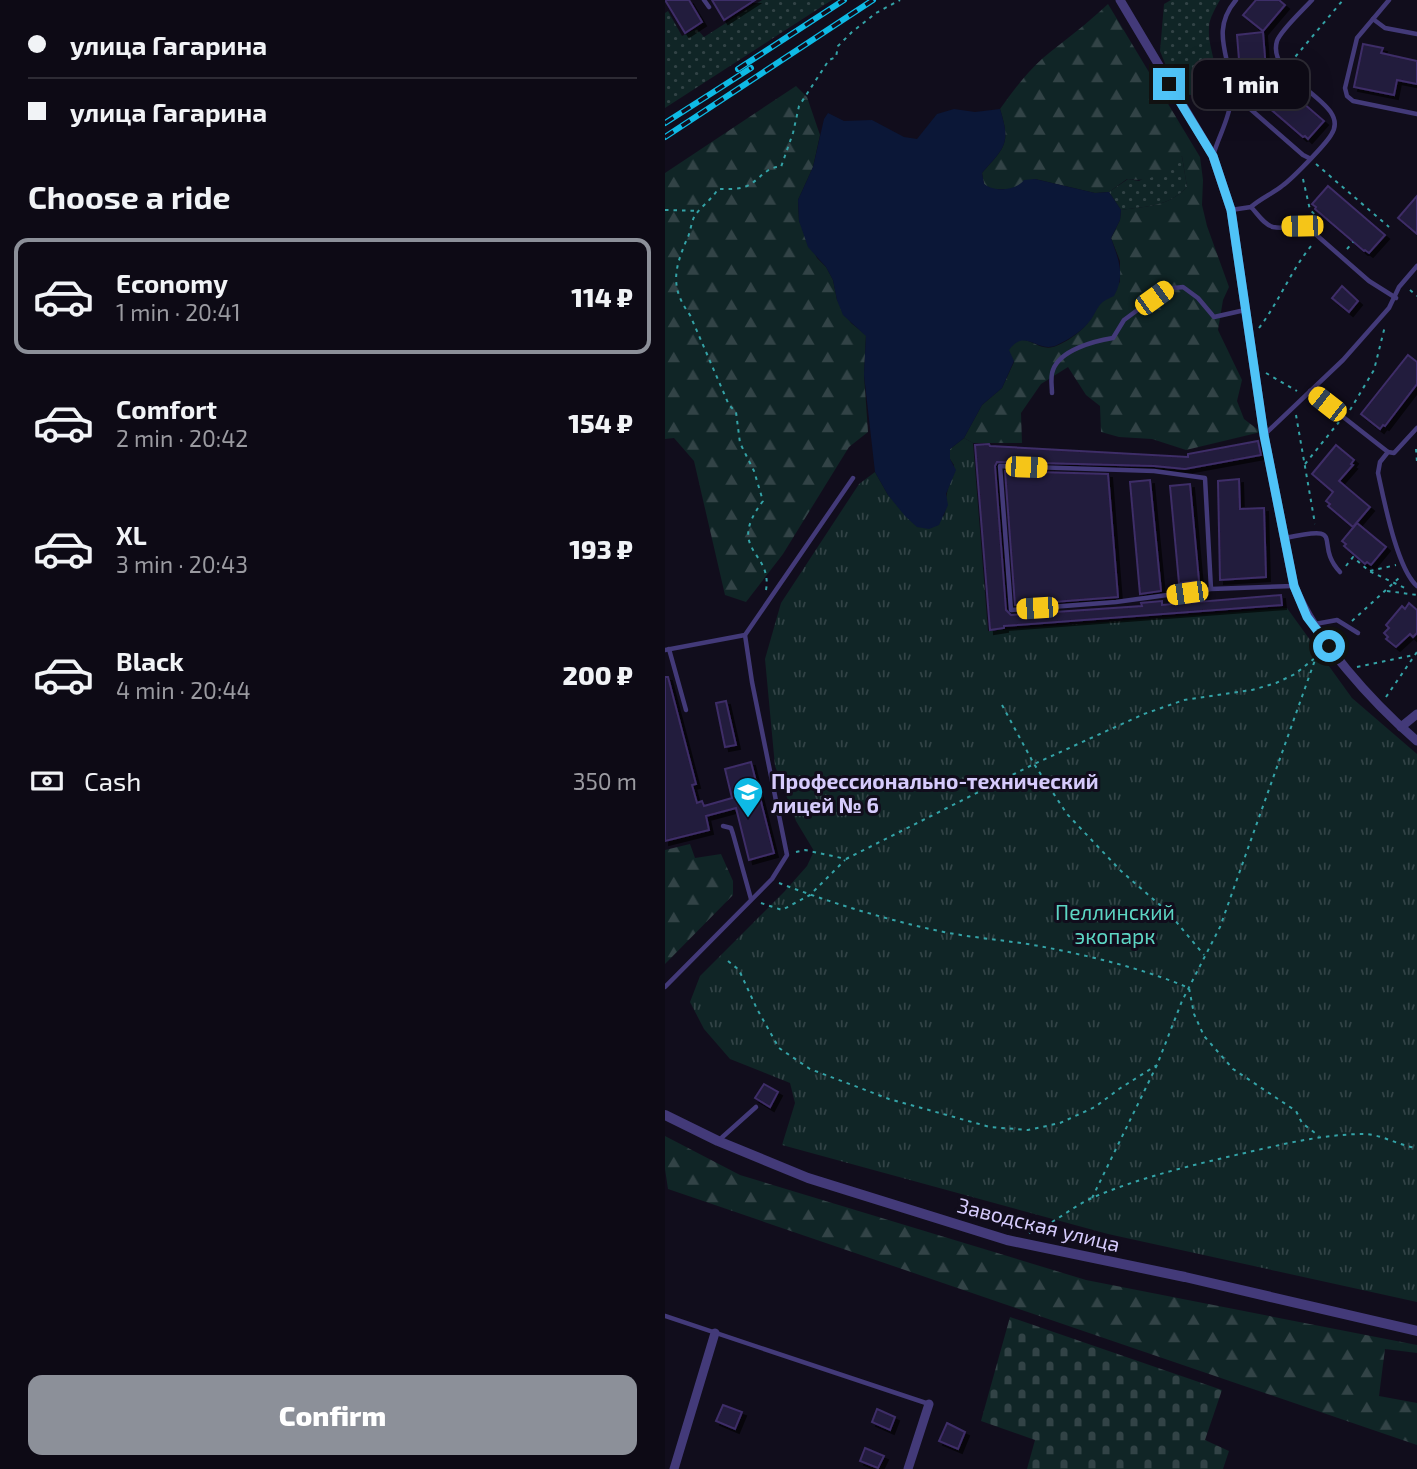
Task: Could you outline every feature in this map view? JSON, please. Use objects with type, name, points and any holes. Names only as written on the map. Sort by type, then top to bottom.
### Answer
[{"type":"street","points":[[1119,0],[1213,156],[1231,210],[1264,435],[1294,586],[1313,625],[1329,646],[1380,705],[1417,741]]},
{"type":"street","points":[[1401,727],[1417,714]]},
{"type":"street","name":"Заводская улица","points":[[665,1115],[718,1142],[808,1178],[1007,1240],[1185,1277],[1417,1331]]},
{"type":"street","points":[[674,1469],[715,1333]]},
{"type":"street","points":[[908,1469],[929,1404]]},
{"type":"lane","points":[[704,0],[709,7]]},
{"type":"lane","points":[[1213,156],[1232,98],[1223,49],[1222,24],[1236,0]]},
{"type":"lane","points":[[1231,210],[1251,207],[1288,181],[1332,135],[1336,123],[1333,113],[1280,64],[1276,53],[1277,39],[1312,0]]},
{"type":"lane","points":[[1389,0],[1357,38],[1345,89],[1347,96],[1353,101],[1417,114]]},
{"type":"lane","points":[[1373,19],[1385,28],[1417,34]]},
{"type":"lane","points":[[1232,98],[1240,100],[1303,155],[1310,158]]},
{"type":"lane","points":[[1251,207],[1273,227],[1302,226],[1313,232],[1369,281],[1396,298]]},
{"type":"lane","points":[[1264,435],[1343,360],[1389,308],[1402,283],[1417,266]]},
{"type":"lane","points":[[1052,393],[1052,372],[1059,360],[1082,346],[1113,338],[1124,320],[1166,289],[1183,287],[1198,298],[1214,317],[1245,309]]},
{"type":"lane","points":[[1310,391],[1388,452],[1399,450],[1417,428]]},
{"type":"lane","points":[[1388,452],[1380,462],[1378,473],[1402,564],[1417,586]]},
{"type":"lane","points":[[1211,589],[1205,478],[1154,471],[1000,466],[1011,610],[1117,602],[1211,589],[1294,586]]},
{"type":"lane","points":[[665,987],[772,880],[787,855],[745,635],[853,478]]},
{"type":"lane","points":[[1284,539],[1323,533],[1327,537],[1333,563],[1340,572]]},
{"type":"lane","points":[[1313,625],[1337,620],[1358,634]]},
{"type":"lane","points":[[686,710],[667,650],[745,635]]},
{"type":"lane","points":[[723,826],[731,828],[751,900]]},
{"type":"lane","points":[[718,1142],[756,1107]]},
{"type":"lane","points":[[665,1316],[929,1404]]},
{"type":"path","points":[[764,596],[767,575],[751,550],[746,534],[753,513],[763,501],[740,443],[736,412],[729,405],[691,315],[681,303],[676,289],[677,266],[695,215],[708,204],[718,189],[748,186],[772,167],[781,167],[799,106],[829,60],[836,57],[838,46],[876,13],[900,0]]},
{"type":"path","points":[[1285,69],[1343,0]]},
{"type":"path","points":[[1240,100],[1265,71],[1280,64]]},
{"type":"path","points":[[1310,158],[1389,228]]},
{"type":"path","points":[[1300,168],[1310,210],[1324,219],[1313,232]]},
{"type":"path","points":[[665,210],[699,211]]},
{"type":"path","points":[[1250,340],[1271,312],[1302,256],[1319,237]]},
{"type":"path","points":[[1341,257],[1353,242]]},
{"type":"path","points":[[1402,283],[1417,296]]},
{"type":"path","points":[[1305,464],[1344,417],[1374,370],[1389,308]]},
{"type":"path","points":[[1254,364],[1282,384],[1306,396]]},
{"type":"path","points":[[1295,407],[1316,532]]},
{"type":"path","points":[[1416,449],[1417,462]]},
{"type":"path","points":[[1340,572],[1353,557],[1369,571],[1417,595]]},
{"type":"path","points":[[1369,571],[1402,564]]},
{"type":"path","points":[[1347,625],[1405,572]]},
{"type":"path","points":[[1385,591],[1417,595]]},
{"type":"path","points":[[751,900],[782,910],[810,895],[846,859],[1034,764],[1145,714],[1184,700],[1252,690],[1276,683],[1295,674],[1329,646]]},
{"type":"path","points":[[1380,705],[1416,653]]},
{"type":"path","points":[[1357,667],[1416,653]]},
{"type":"path","points":[[1092,1198],[1220,927],[1315,658]]},
{"type":"path","points":[[1002,705],[1034,764],[1067,814],[1121,871],[1168,912],[1201,954],[1206,956]]},
{"type":"path","points":[[787,855],[805,850],[846,859]]},
{"type":"path","points":[[772,880],[827,902],[937,930],[1039,946],[1150,973],[1189,988]]},
{"type":"path","points":[[728,961],[739,970],[779,1048],[810,1069],[888,1100],[990,1128],[1028,1130],[1060,1123],[1095,1107],[1157,1065]]},
{"type":"path","points":[[1189,988],[1194,1014],[1205,1036],[1233,1069],[1296,1111],[1302,1124],[1319,1136]]},
{"type":"path","points":[[1037,1237],[1024,1234],[1046,1227],[1092,1198],[1131,1183],[1319,1136],[1369,1134],[1417,1148]]},
{"type":"green space","points":[[762,0],[832,0],[665,108],[665,13],[668,11],[682,36],[697,29],[704,37]]},
{"type":"green space","points":[[1171,0],[1220,0],[1209,24],[1215,78],[1207,94],[1195,96],[1182,93],[1168,71],[1160,51],[1164,4]]},
{"type":"green space","points":[[1108,4],[1200,157],[1202,205],[1229,287],[1223,300],[1218,330],[1242,380],[1237,401],[1244,419],[1261,432],[1186,450],[1152,439],[1119,437],[1101,432],[1100,406],[1086,395],[1068,367],[1041,384],[1021,413],[1022,443],[973,443],[964,438],[982,405],[1002,388],[1014,362],[1008,350],[1014,343],[1025,340],[1047,348],[1070,339],[1085,326],[1100,302],[1120,282],[1120,261],[1111,238],[1120,220],[1121,210],[1165,202],[1187,187],[1182,156],[1151,178],[1127,179],[1109,192],[1095,193],[1035,179],[1012,189],[990,189],[984,184],[982,173],[1004,144],[1005,130],[1000,109],[1020,82],[1043,58]]},
{"type":"green space","points":[[796,86],[807,97],[820,135],[813,167],[798,200],[799,221],[817,258],[833,280],[837,300],[851,323],[866,335],[864,375],[868,432],[849,447],[783,554],[746,602],[725,595],[694,461],[674,438],[665,439],[665,173]]},
{"type":"green space","points":[[1182,156],[1187,187],[1180,194],[1165,202],[1121,210],[1109,192],[1128,179],[1139,181]]},
{"type":"green space","name":"Пеллинский экопарк","points":[[964,438],[973,443],[988,631],[1287,608],[1352,698],[1417,754],[1417,1302],[1108,1234],[782,1145],[795,1103],[790,1083],[730,1059],[704,1029],[690,1002],[700,976],[784,892],[807,866],[814,851],[796,821],[775,766],[765,659],[781,603],[859,484],[875,472],[888,495],[944,516],[954,465],[950,459],[950,449]]},
{"type":"green space","points":[[690,844],[695,858],[721,854],[733,881],[733,895],[665,964],[665,850]]},
{"type":"green space","points":[[665,1136],[740,1175],[1086,1280],[1417,1345],[1417,1353],[1385,1349],[1379,1396],[1417,1403],[1417,1445],[668,1189]]},
{"type":"green space","points":[[1010,1317],[1222,1390],[1205,1440],[1229,1451],[1223,1469],[1027,1469],[1035,1440],[981,1421]]},
{"type":"water","points":[[954,109],[975,112],[1000,109],[1005,138],[1001,151],[982,173],[984,184],[988,187],[1010,188],[1024,180],[1035,179],[1095,193],[1109,192],[1121,210],[1120,220],[1111,238],[1118,260],[1120,281],[1114,296],[1102,303],[1089,322],[1072,337],[1050,347],[1021,341],[1009,350],[1014,361],[1002,388],[982,405],[964,438],[950,449],[950,459],[956,470],[946,494],[948,505],[939,525],[929,529],[917,527],[905,516],[888,495],[875,472],[864,375],[866,336],[843,315],[833,280],[826,267],[808,247],[799,221],[798,200],[813,167],[824,119],[828,113],[844,121],[872,120],[904,137],[917,139],[937,114]]},
{"type":"building","points":[[665,0],[689,0],[702,22],[685,33]]},
{"type":"building","points":[[712,0],[755,0],[724,20]]},
{"type":"building","points":[[1256,0],[1279,0],[1285,5],[1263,31],[1243,15]]},
{"type":"building","points":[[1263,32],[1266,70],[1240,72],[1237,35]]},
{"type":"building","points":[[1363,44],[1383,48],[1381,53],[1417,61],[1417,84],[1397,80],[1394,95],[1354,87]]},
{"type":"building","points":[[1267,72],[1324,121],[1308,139],[1254,95],[1252,90]]},
{"type":"building","points":[[1328,186],[1385,235],[1369,253],[1315,209],[1312,204]]},
{"type":"building","points":[[1417,196],[1417,234],[1398,218]]},
{"type":"building","points":[[1342,286],[1358,301],[1349,312],[1332,298]]},
{"type":"building","points":[[1408,355],[1417,362],[1417,384],[1380,429],[1361,414]]},
{"type":"building","points":[[1258,441],[1261,455],[1185,469],[997,462],[995,466],[1006,610],[1011,615],[1142,606],[1141,603],[1162,601],[1162,605],[1281,595],[1282,605],[1004,626],[990,630],[975,445],[1188,457],[1188,454]]},
{"type":"building","points":[[1336,445],[1354,460],[1339,481],[1370,507],[1353,527],[1328,506],[1330,504],[1326,501],[1333,492],[1312,474]]},
{"type":"building","points":[[1005,471],[1108,474],[1118,597],[1015,605]]},
{"type":"building","points":[[1239,479],[1240,509],[1264,508],[1266,577],[1220,580],[1218,481]]},
{"type":"building","points":[[1150,480],[1161,591],[1140,594],[1130,482]]},
{"type":"building","points":[[1190,484],[1199,581],[1179,583],[1170,486]]},
{"type":"building","points":[[1357,523],[1386,547],[1371,565],[1367,562],[1365,564],[1344,546],[1346,544],[1342,541]]},
{"type":"building","points":[[1409,603],[1417,610],[1417,633],[1413,637],[1410,634],[1396,647],[1386,639],[1388,637],[1384,633],[1389,628],[1386,625],[1402,606],[1405,609]]},
{"type":"building","points":[[665,677],[668,677],[696,784],[692,785],[697,803],[702,801],[704,806],[732,798],[725,769],[751,762],[774,853],[749,860],[736,808],[706,816],[709,830],[665,841]]},
{"type":"building","points":[[726,701],[736,745],[725,747],[716,703]]},
{"type":"building","points":[[764,1084],[778,1092],[770,1107],[755,1098]]},
{"type":"building","points":[[723,1405],[742,1412],[735,1429],[716,1421]]},
{"type":"building","points":[[877,1409],[895,1417],[890,1430],[872,1422]]},
{"type":"building","points":[[947,1423],[965,1432],[958,1449],[939,1441]]},
{"type":"building","points":[[865,1448],[884,1456],[878,1468],[860,1461]]},
{"type":"railway","points":[[738,69],[844,0]]},
{"type":"railway","points":[[665,137],[873,0]]},
{"type":"railway","points":[[665,123],[751,68]]},
{"type":"place","name":"Профессионально-технический лицей № 6","points":[[748,819]]},
{"type":"route","points":[[1169,84],[1213,156],[1231,210],[1264,435],[1294,586],[1307,617],[1329,646]]}]
